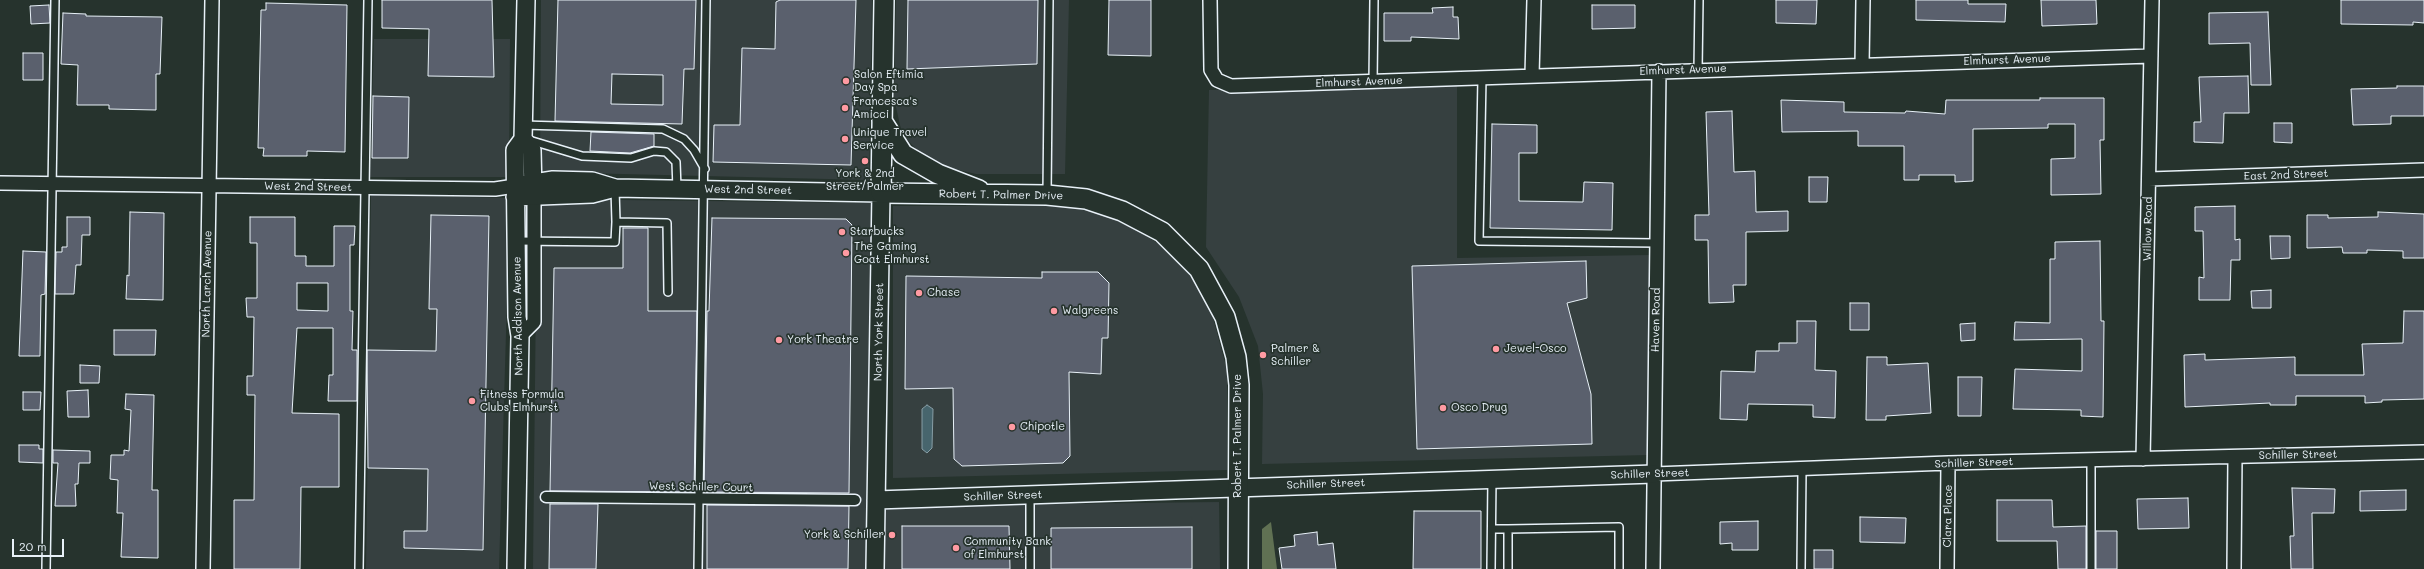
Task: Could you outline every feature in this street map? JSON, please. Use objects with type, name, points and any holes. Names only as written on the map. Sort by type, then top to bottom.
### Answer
[{"type":"main road","name":"North York Street","points":[[881,193],[884,0]]},
{"type":"main road","points":[[882,121],[903,154],[938,174],[991,194]]},
{"type":"main road","name":"Robert T. Palmer Drive","points":[[881,193],[1047,195],[1086,199],[1141,219],[1162,232],[1199,269],[1225,317],[1236,358],[1239,385],[1238,569]]},
{"type":"street","name":"North Larch Avenue","points":[[203,569],[212,0]]},
{"type":"street","name":"North Addison Avenue","points":[[516,569],[520,336],[517,317],[515,150],[523,132],[526,0]]},
{"type":"street","name":"Elmhurst Avenue","points":[[1210,0],[1211,70],[1217,80],[1223,85],[1242,87],[1532,75],[2151,56]]},
{"type":"street","points":[[1532,75],[1534,0]]},
{"type":"street","points":[[1862,65],[1863,0]]},
{"type":"street","name":"Willow Road","points":[[2143,459],[2152,0]]},
{"type":"street","name":"Haven Road","points":[[1653,569],[1659,71]]},
{"type":"street","name":"North Addison Avenue","points":[[520,336],[534,322],[532,150],[523,132]]},
{"type":"street","name":"East 2nd Street","points":[[2149,179],[2424,170]]},
{"type":"street","name":"West 2nd Street","points":[[0,183],[366,188],[495,188],[515,192],[533,190],[553,180],[592,181],[615,188],[881,193]]},
{"type":"street","name":"North York Street","points":[[875,569],[881,193]]},
{"type":"street","name":"Schiller Street","points":[[876,500],[1492,478],[1802,470],[2091,460],[2424,452]]},
{"type":"street","points":[[2234,569],[2235,456]]},
{"type":"street","name":"Clara Place","points":[[1947,569],[1948,464]]},
{"type":"street","name":"West Schiller Court","points":[[546,497],[855,500]]},
{"type":"lane","points":[[46,569],[55,0]]},
{"type":"lane","points":[[359,569],[368,0]]},
{"type":"lane","points":[[698,569],[705,189],[706,0]]},
{"type":"lane","points":[[1047,195],[1049,0]]},
{"type":"lane","points":[[1373,82],[1374,0]]},
{"type":"lane","points":[[1698,70],[1699,0]]},
{"type":"lane","points":[[1482,77],[1478,241],[1657,243]]},
{"type":"lane","points":[[523,132],[663,129],[684,139],[694,150],[705,169]]},
{"type":"lane","points":[[523,132],[582,156],[632,158],[660,150],[666,152],[676,162],[677,188]]},
{"type":"lane","points":[[516,241],[615,242],[615,188]]},
{"type":"lane","points":[[616,222],[667,223],[668,292]]},
{"type":"lane","points":[[2091,460],[2091,569]]},
{"type":"lane","points":[[1801,569],[1802,470]]},
{"type":"lane","points":[[1492,478],[1492,569]]},
{"type":"lane","points":[[1030,495],[1030,569]]},
{"type":"lane","points":[[1492,529],[1619,527],[1619,569]]},
{"type":"lane","points":[[1508,529],[1508,569]]},
{"type":"shaded area","points":[[541,0],[872,0],[869,180],[540,172]]},
{"type":"shaded area","points":[[896,0],[1069,0],[1065,174],[976,174],[929,163],[902,134],[894,98]]},
{"type":"shaded area","points":[[374,39],[510,39],[509,177],[370,177]]},
{"type":"shaded area","points":[[1457,86],[1457,258],[1652,255],[1648,455],[1262,464],[1263,394],[1258,346],[1239,297],[1206,247],[1209,90]]},
{"type":"shaded area","points":[[371,195],[510,198],[499,569],[366,569]]},
{"type":"shaded area","points":[[537,199],[874,203],[867,569],[533,569]]},
{"type":"shaded area","points":[[893,206],[1068,206],[1124,221],[1175,255],[1209,303],[1227,370],[1227,470],[893,478]]},
{"type":"shaded area","points":[[1219,502],[1220,569],[884,569],[885,506]]},
{"type":"green space","points":[[1271,522],[1277,569],[1262,569],[1262,529]]},
{"type":"water","points":[[927,405],[933,409],[932,448],[927,453],[922,449],[922,409]]},
{"type":"building","points":[[382,0],[492,0],[494,77],[428,76],[429,29],[382,28]]},
{"type":"building","points":[[558,0],[696,0],[694,69],[684,69],[682,124],[555,121]],"holes":[[[612,74],[663,75],[663,105],[611,104]]]},
{"type":"building","points":[[780,0],[856,0],[851,165],[713,162],[714,125],[740,125],[742,48],[775,49],[776,2]]},
{"type":"building","points":[[908,0],[1038,0],[1037,64],[907,69]]},
{"type":"building","points":[[1109,0],[1151,0],[1151,56],[1108,55]]},
{"type":"building","points":[[1776,0],[1817,0],[1816,24],[1776,23]]},
{"type":"building","points":[[1916,0],[1968,0],[1968,4],[2006,4],[2005,22],[1916,20]]},
{"type":"building","points":[[2041,0],[2096,0],[2097,24],[2042,26]]},
{"type":"building","points":[[2341,0],[2424,0],[2424,23],[2413,22],[2413,25],[2341,24]]},
{"type":"building","points":[[266,3],[347,5],[345,152],[307,151],[307,156],[263,156],[264,148],[258,148],[261,10],[266,10]]},
{"type":"building","points":[[49,5],[50,23],[31,24],[30,6]]},
{"type":"building","points":[[1592,5],[1635,5],[1635,28],[1592,29]]},
{"type":"building","points":[[1453,7],[1453,17],[1458,17],[1459,39],[1411,37],[1411,41],[1384,41],[1384,13],[1433,13],[1432,8]]},
{"type":"building","points":[[2268,12],[2271,85],[2251,85],[2250,43],[2209,44],[2209,13]]},
{"type":"building","points":[[63,13],[86,14],[86,16],[162,17],[160,74],[156,74],[156,110],[109,109],[109,105],[77,105],[78,65],[61,64]]},
{"type":"building","points":[[23,53],[43,53],[43,80],[23,80]]},
{"type":"building","points":[[2248,76],[2249,113],[2224,113],[2223,143],[2194,142],[2194,122],[2201,122],[2199,77]]},
{"type":"building","points":[[2397,86],[2424,86],[2424,116],[2391,116],[2391,124],[2353,125],[2351,89],[2397,88]]},
{"type":"building","points":[[373,96],[409,97],[408,158],[372,158]]},
{"type":"building","points":[[2040,98],[2104,98],[2104,140],[2100,140],[2101,194],[2051,195],[2051,159],[2075,158],[2075,124],[2048,124],[2048,128],[1973,129],[1973,181],[1955,182],[1955,175],[1919,175],[1919,180],[1904,180],[1904,146],[1858,146],[1858,131],[1782,132],[1781,100],[1844,102],[1844,112],[1905,113],[1906,111],[1945,114],[1946,100],[2040,100]]},
{"type":"building","points":[[1732,111],[1734,172],[1755,171],[1756,212],[1788,211],[1788,231],[1746,232],[1746,285],[1733,285],[1734,302],[1709,303],[1708,240],[1695,240],[1695,215],[1709,215],[1706,112]]},
{"type":"building","points":[[2274,123],[2292,123],[2292,143],[2274,142]]},
{"type":"building","points":[[1492,124],[1537,125],[1537,153],[1519,153],[1519,201],[1583,202],[1584,182],[1613,183],[1612,230],[1490,228]]},
{"type":"building","points":[[591,132],[654,134],[654,146],[630,153],[590,151]]},
{"type":"building","points":[[1809,177],[1828,177],[1827,202],[1809,202]]},
{"type":"building","points":[[2235,206],[2235,240],[2240,239],[2240,260],[2231,260],[2230,300],[2199,300],[2199,277],[2204,278],[2203,231],[2195,231],[2195,207]]},
{"type":"building","points":[[130,212],[164,213],[163,300],[126,299],[127,275],[129,276]]},
{"type":"building","points":[[2378,212],[2424,214],[2424,258],[2403,258],[2403,251],[2367,250],[2367,253],[2343,253],[2342,247],[2307,248],[2307,215],[2328,215],[2328,218],[2378,217]]},
{"type":"building","points":[[431,215],[489,216],[483,550],[404,548],[404,531],[427,531],[428,469],[368,468],[367,350],[436,351],[437,309],[429,309]]},
{"type":"building","points":[[67,217],[90,217],[90,235],[82,235],[81,265],[76,265],[74,294],[55,294],[56,252],[62,252],[62,247],[67,247]]},
{"type":"building","points":[[250,217],[295,217],[295,256],[306,256],[306,266],[334,266],[334,226],[355,226],[354,245],[350,245],[350,311],[353,311],[352,350],[357,350],[357,401],[328,401],[329,375],[333,375],[333,328],[297,328],[292,413],[339,414],[339,487],[301,487],[300,569],[234,569],[234,500],[254,500],[255,395],[247,395],[247,376],[253,376],[254,317],[247,317],[246,298],[257,298],[257,243],[250,243]],"holes":[[[297,283],[328,283],[328,311],[297,310]]]},
{"type":"building","points":[[712,218],[846,219],[852,225],[849,493],[704,492],[707,311],[709,311]]},
{"type":"building","points":[[623,228],[648,228],[648,311],[697,311],[694,492],[550,491],[554,268],[623,268]]},
{"type":"building","points":[[2270,236],[2290,236],[2290,258],[2271,259]]},
{"type":"building","points":[[2100,241],[2101,321],[2104,321],[2103,417],[2081,416],[2081,410],[2013,409],[2015,369],[2082,371],[2082,339],[2014,340],[2015,322],[2050,323],[2050,259],[2055,259],[2055,242]]},
{"type":"building","points":[[23,251],[46,252],[45,294],[41,295],[40,356],[19,356]]},
{"type":"building","name":"Jewel-Osco","points":[[1586,261],[1587,298],[1567,303],[1591,394],[1592,444],[1417,449],[1412,266]]},
{"type":"building","points":[[1042,272],[1098,272],[1109,283],[1108,338],[1102,338],[1101,374],[1069,372],[1070,456],[1063,463],[962,466],[954,459],[953,388],[905,389],[906,276],[1042,278]]},
{"type":"building","points":[[2271,290],[2271,308],[2252,308],[2251,291]]},
{"type":"building","points":[[1850,303],[1869,303],[1869,330],[1850,330]]},
{"type":"building","points":[[2404,311],[2424,311],[2424,399],[2382,400],[2382,402],[2365,403],[2365,396],[2296,396],[2296,405],[2270,405],[2270,403],[2185,407],[2184,355],[2205,354],[2205,360],[2295,357],[2295,375],[2364,375],[2362,344],[2403,343]]},
{"type":"building","points":[[1797,321],[1816,321],[1815,370],[1836,371],[1835,418],[1813,417],[1813,405],[1748,404],[1747,420],[1720,419],[1721,371],[1755,372],[1756,351],[1779,351],[1779,343],[1797,343]]},
{"type":"building","points":[[1975,323],[1975,340],[1961,341],[1960,324]]},
{"type":"building","points":[[114,330],[156,330],[155,355],[114,355]]},
{"type":"building","points":[[1867,357],[1887,357],[1887,365],[1928,363],[1931,413],[1886,416],[1886,420],[1866,420]]},
{"type":"building","points":[[80,365],[100,366],[99,383],[80,383]]},
{"type":"building","points":[[1958,377],[1982,377],[1981,416],[1958,416]]},
{"type":"building","points":[[88,390],[89,417],[68,417],[67,391]]},
{"type":"building","points":[[23,392],[41,392],[40,410],[23,410]]},
{"type":"building","points":[[126,394],[154,395],[152,490],[158,490],[158,558],[121,557],[123,513],[117,513],[118,480],[110,479],[111,455],[124,455],[124,450],[129,451],[131,410],[125,409]]},
{"type":"building","points":[[19,445],[39,445],[39,449],[43,449],[43,463],[19,462]]},
{"type":"building","points":[[53,450],[90,451],[90,463],[79,463],[78,484],[75,484],[76,506],[55,506],[58,463],[53,463]]},
{"type":"building","points":[[2292,488],[2335,489],[2334,513],[2312,513],[2313,569],[2291,569],[2290,536],[2294,536]]},
{"type":"building","points":[[2406,490],[2406,510],[2360,511],[2360,491]]},
{"type":"building","points":[[2188,498],[2189,528],[2138,529],[2137,499]]},
{"type":"building","points":[[1997,500],[2052,500],[2053,527],[2086,526],[2086,569],[2058,569],[2057,541],[1997,541]]},
{"type":"building","points":[[550,504],[598,504],[596,569],[549,569]]},
{"type":"building","points":[[707,505],[849,506],[848,569],[707,569]]},
{"type":"building","points":[[1414,511],[1481,511],[1481,569],[1413,569]]},
{"type":"building","points":[[1860,517],[1906,518],[1905,543],[1860,542]]},
{"type":"building","points":[[1758,521],[1758,550],[1732,550],[1732,543],[1720,544],[1720,522]]},
{"type":"building","name":"Community Bank of Elmhurst","points":[[902,526],[1009,526],[1010,569],[902,569]]},
{"type":"building","points":[[1192,527],[1192,569],[1051,569],[1051,528]]},
{"type":"building","points":[[2096,531],[2117,531],[2117,569],[2096,569]]},
{"type":"building","points":[[1317,532],[1318,545],[1333,543],[1336,569],[1282,569],[1279,548],[1295,546],[1294,535]]},
{"type":"building","points":[[1814,550],[1833,550],[1833,569],[1814,569]]},
{"type":"place","name":"Salon Eftimia Day Spa","points":[[846,81]]},
{"type":"place","name":"Francesca's Amicci","points":[[845,108]]},
{"type":"place","name":"Unique Travel Service","points":[[845,139]]},
{"type":"place","name":"York & 2nd Street/Palmer","points":[[865,161]]},
{"type":"place","name":"Starbucks","points":[[842,232]]},
{"type":"place","name":"The Gaming Goat Elmhurst","points":[[846,253]]},
{"type":"place","name":"Chase","points":[[919,293]]},
{"type":"place","name":"Walgreens","points":[[1054,311]]},
{"type":"place","name":"York Theatre","points":[[779,340]]},
{"type":"place","name":"Jewel-Osco","points":[[1496,349]]},
{"type":"place","name":"Palmer & Schiller","points":[[1263,355]]},
{"type":"place","name":"Fitness Formula Clubs Elmhurst","points":[[472,401]]},
{"type":"place","name":"Osco Drug","points":[[1443,408]]},
{"type":"place","name":"Chipotle","points":[[1012,427]]},
{"type":"place","name":"York & Schiller","points":[[892,535]]},
{"type":"place","name":"Community Bank of Elmhurst","points":[[956,548]]}]
